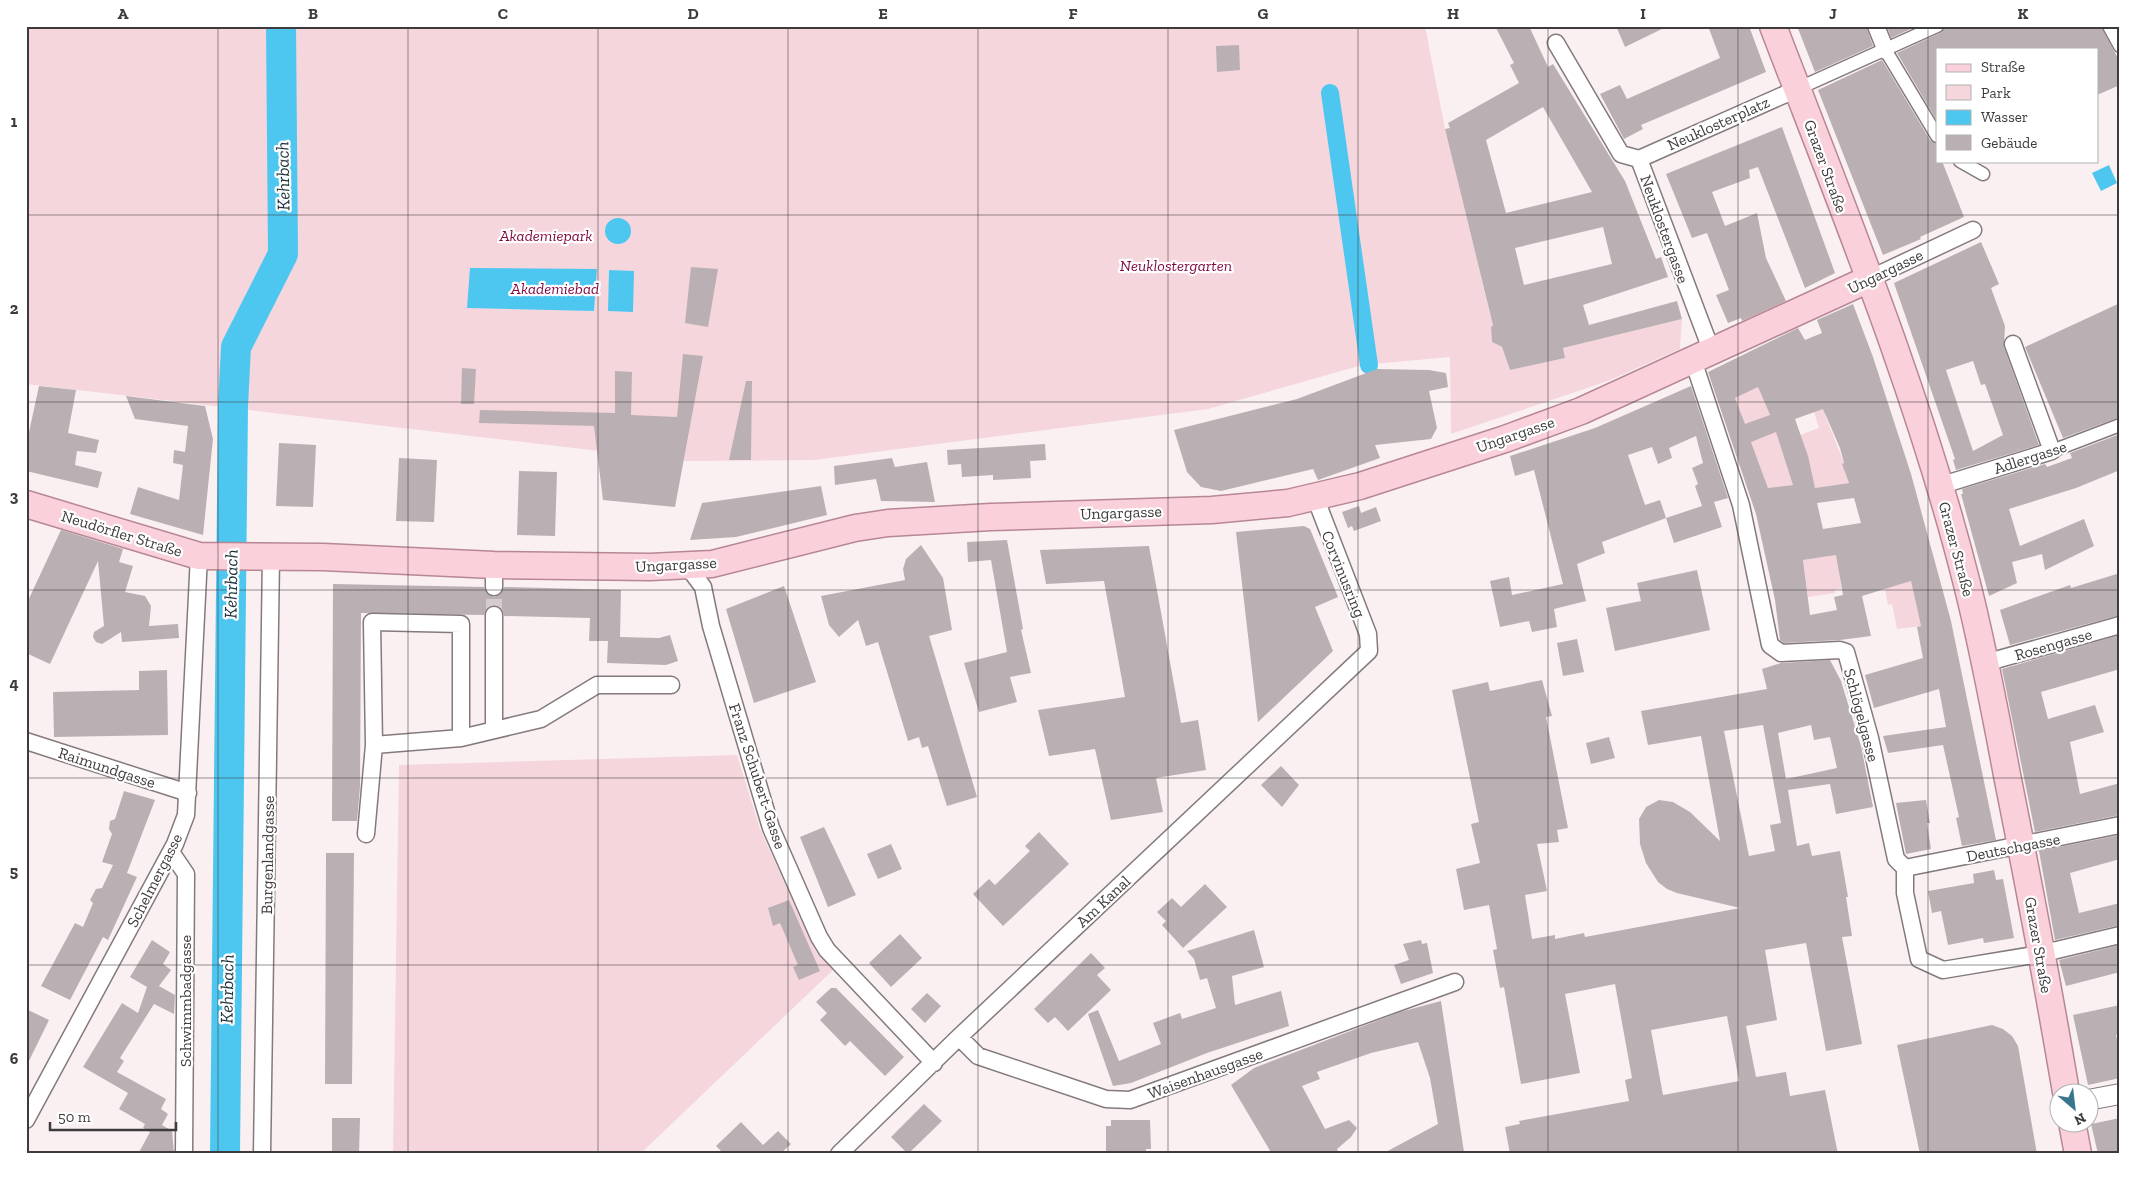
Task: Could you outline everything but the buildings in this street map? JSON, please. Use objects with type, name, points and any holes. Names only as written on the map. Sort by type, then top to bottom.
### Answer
[{"type":"main road","name":"Grazer Straße","points":[[1773,26],[1869,279],[1939,486],[1967,583],[1985,663],[2021,846],[2064,1082]]},
{"type":"main road","name":"Ungargasse","points":[[220,557],[323,557],[494,576],[688,567],[712,564],[847,530],[888,523],[1112,512],[1212,510],[1288,503],[1360,486],[1514,436],[1581,411],[1869,279]]},
{"type":"main road","name":"Neudörfler Straße","points":[[26,504],[220,557]]},
{"type":"main road","points":[[2074,1132],[2078,1154]]},
{"type":"street","points":[[1876,26],[1886,51],[1936,134]]},
{"type":"street","points":[[1797,88],[1886,51],[1937,26]]},
{"type":"street","points":[[2109,26],[2120,46]]},
{"type":"street","name":"Neuklostergasse","points":[[1556,43],[1621,154],[1639,159],[1703,356]]},
{"type":"street","name":"Neuklosterplatz","points":[[1639,159],[1797,88]]},
{"type":"street","points":[[1962,162],[1983,174]]},
{"type":"street","name":"Ungargasse","points":[[1869,279],[1973,230]]},
{"type":"street","points":[[2013,344],[2052,451]]},
{"type":"street","name":"Schlögelgasse","points":[[1703,356],[1741,505],[1770,645],[1782,653],[1840,650],[1846,652],[1870,738],[1896,859],[1905,868],[1905,893],[1919,960],[1943,970],[2040,954]]},
{"type":"street","name":"Adlergasse","points":[[1939,486],[2052,451],[2120,424]]},
{"type":"street","name":"Corvinusring","points":[[1315,497],[1368,634],[1369,651]]},
{"type":"street","name":"Schelmergasse","points":[[26,1120],[171,852],[186,815],[220,557]]},
{"type":"street","name":"Burgenlandgasse","points":[[262,1154],[271,557]]},
{"type":"street","name":"Franz Schubert-Gasse","points":[[688,567],[703,587],[711,626],[771,828],[819,937],[827,950],[934,1063]]},
{"type":"street","points":[[494,615],[494,729]]},
{"type":"street","points":[[366,834],[374,745],[372,622],[461,624],[461,738]]},
{"type":"street","name":"Rosengasse","points":[[1985,663],[2120,625]]},
{"type":"street","name":"Am Kanal","points":[[839,1154],[959,1037],[1369,651]]},
{"type":"street","points":[[374,745],[461,738],[541,719],[597,685],[671,684]]},
{"type":"street","name":"Raimundgasse","points":[[26,741],[188,793]]},
{"type":"street","name":"Deutschgasse","points":[[1905,868],[2120,825]]},
{"type":"street","name":"Schwimmbadgasse","points":[[171,852],[186,874],[184,1154]]},
{"type":"street","points":[[2040,954],[2120,935]]},
{"type":"street","name":"Waisenhausgasse","points":[[959,1037],[978,1056],[1106,1099],[1130,1100],[1455,982]]},
{"type":"street","points":[[2098,1098],[2120,1094]]},
{"type":"green space","points":[[26,26],[1425,26],[1445,129],[1491,317],[1497,319],[1491,327],[1492,342],[1502,347],[1510,370],[1565,358],[1563,348],[1682,319],[1680,349],[1608,381],[1451,434],[1450,357],[1362,365],[1208,409],[814,460],[685,461],[26,384]]},
{"type":"green space","points":[[1758,387],[1775,427],[1800,435],[1819,428],[1814,412],[1838,403],[1825,415],[1844,463],[1842,464],[1849,483],[1815,488],[1813,482],[1768,488],[1735,398]]},
{"type":"green space","points":[[1841,554],[1845,570],[1839,571],[1841,589],[1835,590],[1835,593],[1808,597],[1803,560]]},
{"type":"green space","points":[[1911,581],[1921,626],[1897,629],[1892,604],[1888,605],[1885,589]]},
{"type":"green space","points":[[737,755],[760,829],[815,950],[833,970],[640,1154],[393,1154],[399,765]]},
{"type":"water","points":[[2109,165],[2117,183],[2101,191],[2092,173]]},
{"type":"water","points":[[618,218],[627,222],[631,231],[627,240],[618,244],[609,240],[605,231],[609,222]]},
{"type":"water","points":[[470,268],[597,269],[594,311],[467,308]]},
{"type":"water","points":[[609,270],[634,271],[633,312],[608,311]]},
{"type":"waterway","name":"Kehrbach","points":[[225,1154],[233,406],[236,347],[283,254],[281,26]]},
{"type":"waterway","points":[[1330,93],[1369,365]]},
{"type":"tunnel","points":[[494,587],[494,615]]},
{"type":"park label","name":"Akademiepark","points":[[546,235]]},
{"type":"park label","name":"Neuklostergarten","points":[[1176,265]]},
{"type":"park label","name":"Akademiebad","points":[[555,288]]}]
